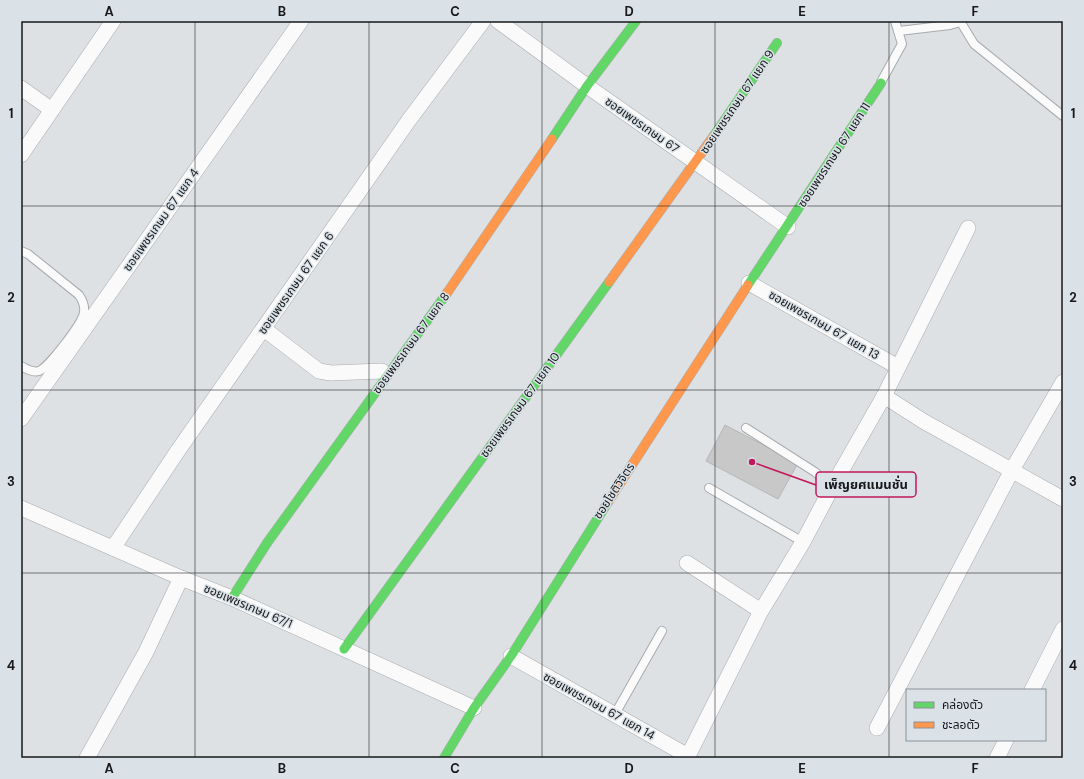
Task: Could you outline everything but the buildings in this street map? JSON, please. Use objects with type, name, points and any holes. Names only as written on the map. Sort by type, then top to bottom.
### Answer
[{"type":"street","points":[[21,155],[113,21]]},
{"type":"street","name":"ซอยเพชรเกษม 67 แยก 4","points":[[21,419],[301,21]]},
{"type":"street","name":"ซอยเพชรเกษม 67 แยก 6","points":[[113,548],[177,452],[409,120],[482,21]]},
{"type":"street","name":"ซอยเพชรเกษม 67","points":[[498,21],[587,86],[788,227]]},
{"type":"street","name":"ซอยเพชรเกษม 67 แยก 8","points":[[232,598],[268,543],[470,261],[587,86],[636,21]]},
{"type":"street","name":"ซอยเพชรเกษม 67 แยก 9","points":[[696,162],[777,43]]},
{"type":"street","name":"ซอยเพชรเกษม 67 แยก 11","points":[[788,227],[881,83]]},
{"type":"street","points":[[21,88],[52,110]]},
{"type":"street","name":"ซอยเพชรเกษม 67 แยก 10","points":[[344,649],[696,162]]},
{"type":"street","name":"ซอยโชติวิจิตร","points":[[444,758],[474,708],[511,656],[598,517],[749,283],[788,227]]},
{"type":"street","points":[[688,757],[761,612],[803,542],[832,487],[884,396],[968,228]]},
{"type":"street","name":"ซอยเพชรเกษม 67 แยก 13","points":[[749,283],[898,367]]},
{"type":"street","points":[[264,329],[319,371],[331,373],[382,371]]},
{"type":"street","points":[[877,728],[1012,470],[1063,382]]},
{"type":"street","points":[[884,396],[923,421],[1063,499]]},
{"type":"street","name":"ซอยเพชรเกษม 67/1","points":[[21,508],[181,578],[232,598],[474,708]]},
{"type":"street","points":[[687,563],[761,612]]},
{"type":"street","points":[[87,758],[146,652],[181,578]]},
{"type":"street","points":[[1033,689],[1063,629]]},
{"type":"street","name":"ซอยเพชรเกษม 67 แยก 14","points":[[511,656],[688,757]]},
{"type":"street","points":[[997,758],[1006,741]]},
{"type":"lane","points":[[881,83],[902,44],[895,21]]},
{"type":"lane","points":[[899,31],[950,25],[960,22],[974,44],[1063,116]]},
{"type":"lane","points":[[21,251],[28,254],[80,295],[84,304],[84,314],[78,326],[47,366],[38,371],[28,370],[21,366]]},
{"type":"lane","points":[[746,428],[815,472],[832,487]]},
{"type":"lane","points":[[709,488],[803,542]]},
{"type":"lane","points":[[615,714],[662,631]]},
{"type":"traffic: fast","points":[[552,139],[587,86],[636,21]]},
{"type":"traffic: fast","points":[[713,137],[777,43]]},
{"type":"traffic: fast","points":[[748,285],[881,83]]},
{"type":"traffic: fast","points":[[344,649],[609,282]]},
{"type":"traffic: fast","points":[[232,598],[267,543],[447,293]]},
{"type":"traffic: fast","points":[[444,758],[474,708],[511,656],[608,502]]},
{"type":"traffic: slow","points":[[609,282],[713,137]]},
{"type":"traffic: slow","points":[[447,293],[552,139]]},
{"type":"traffic: slow","points":[[608,502],[748,285]]},
{"type":"place","name":"เพ็ญยศแมนชั่น","points":[[752,462]]}]
